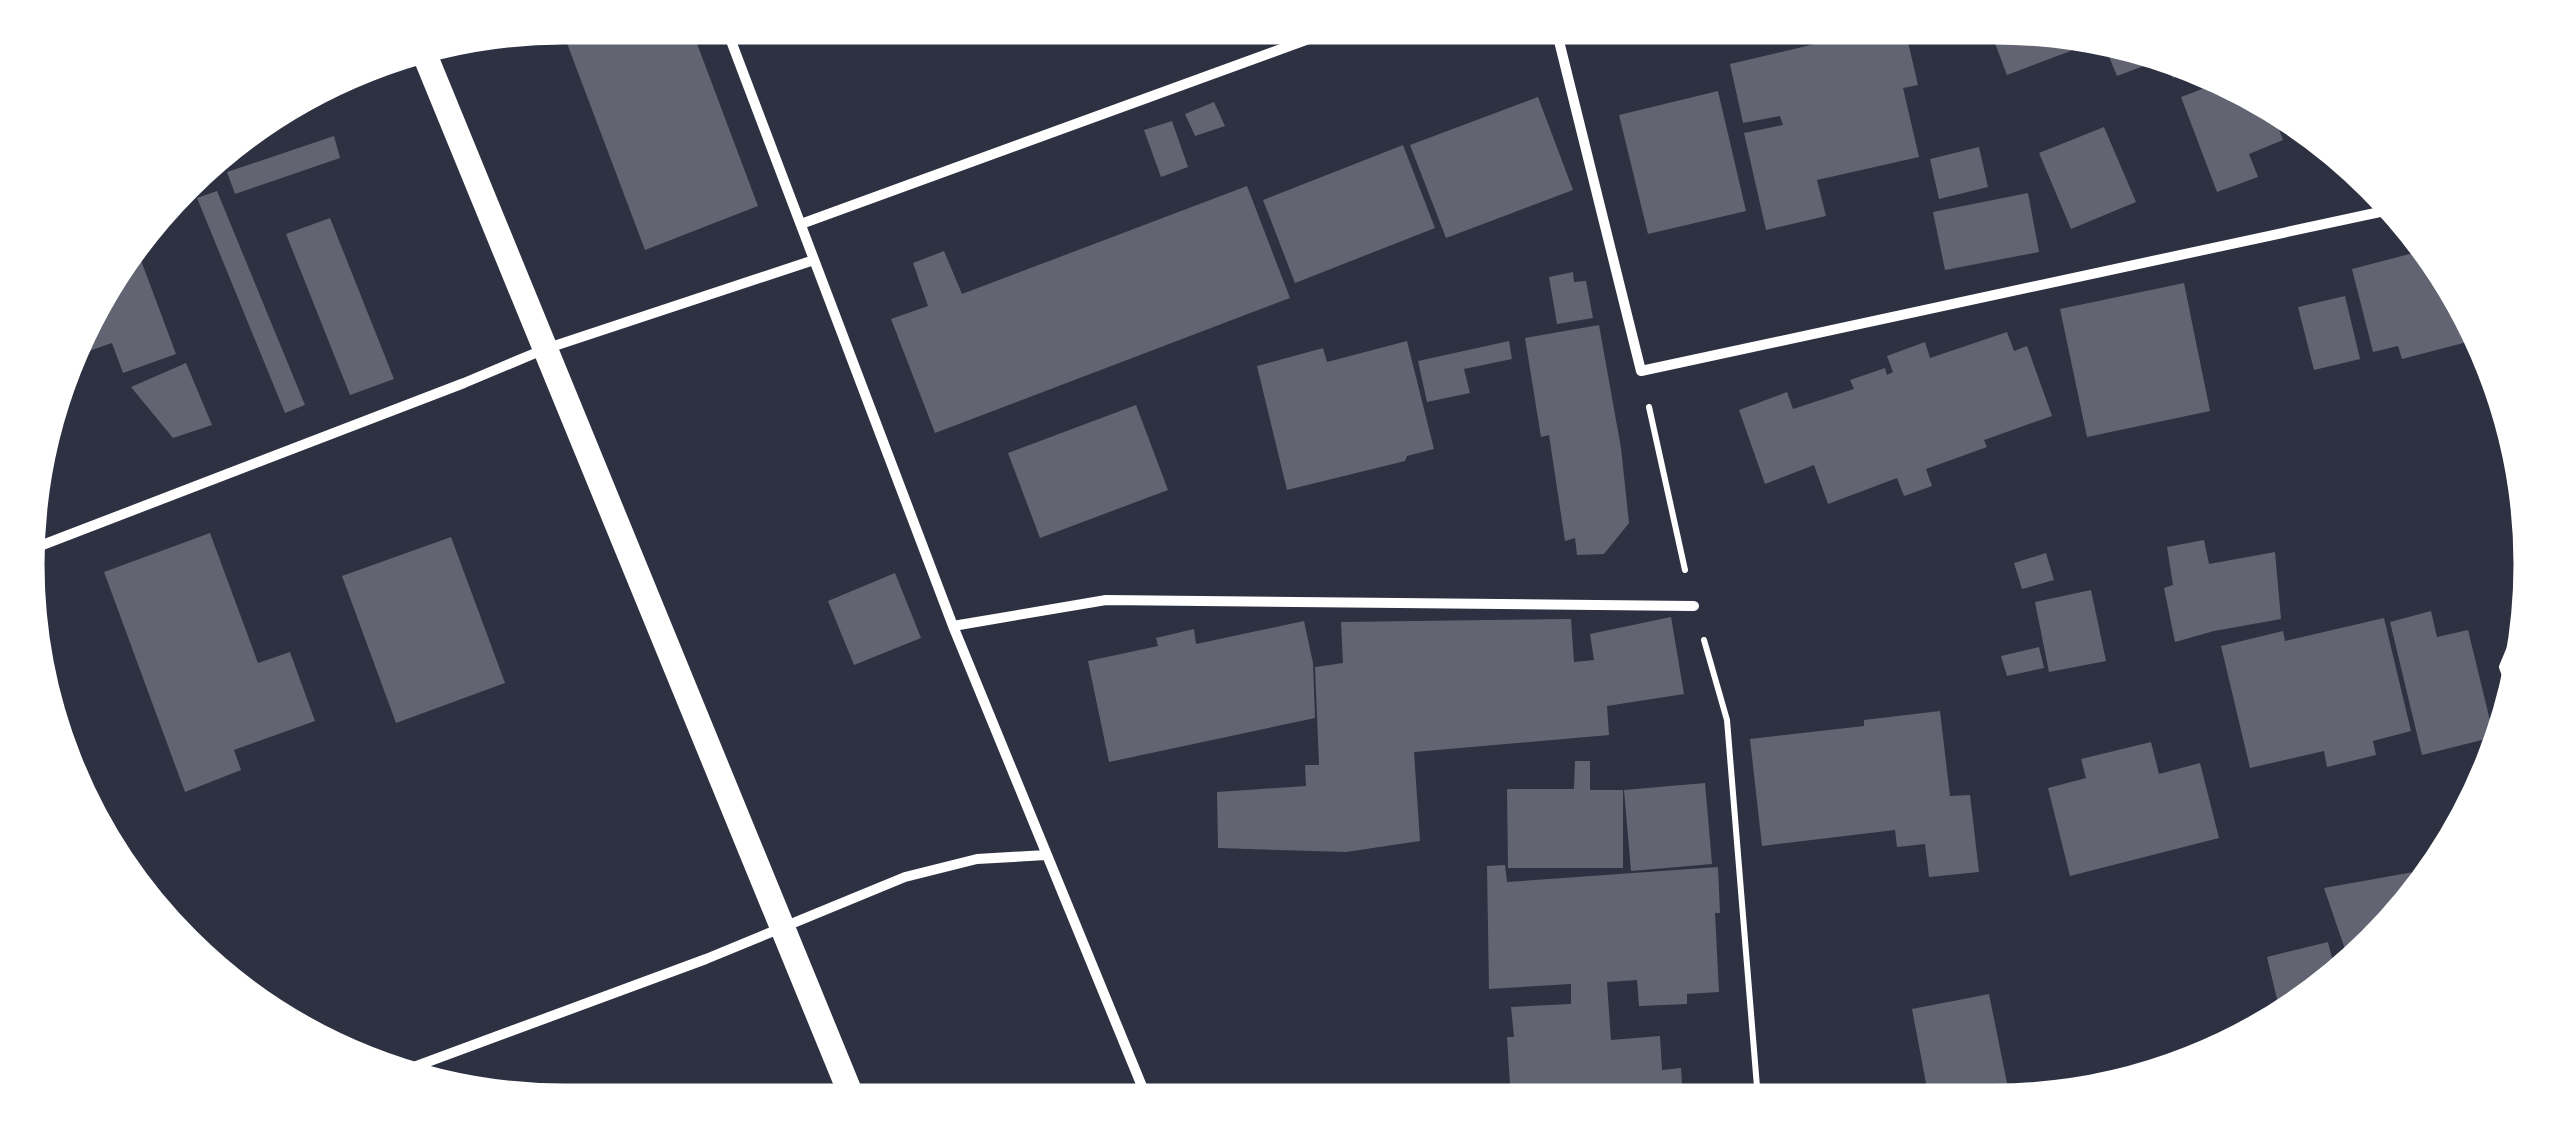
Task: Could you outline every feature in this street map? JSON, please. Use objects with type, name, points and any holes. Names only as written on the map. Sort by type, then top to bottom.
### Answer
[{"type":"main road","points":[[427,61],[847,1086]]},
{"type":"street","points":[[731,42],[953,626],[1142,1086]]},
{"type":"street","points":[[801,224],[1300,42]]},
{"type":"street","points":[[1559,42],[1641,371],[2380,212]]},
{"type":"street","points":[[43,545],[545,349],[814,260]]},
{"type":"street","points":[[953,626],[1106,600],[1694,606]]},
{"type":"street","points":[[419,1065],[783,929],[905,877],[977,858],[1046,855]]},
{"type":"path","points":[[1641,371],[1694,606],[1726,720],[1757,1086]]},
{"type":"building","points":[[567,42],[696,42],[758,206],[645,250]]},
{"type":"building","points":[[1824,42],[1908,42],[1918,85],[1903,88],[1919,157],[1817,180],[1826,216],[1766,230],[1744,133],[1783,125],[1780,116],[1743,123],[1730,64]]},
{"type":"building","points":[[1994,42],[2075,49],[2007,75]]},
{"type":"building","points":[[2108,55],[2146,65],[2117,76]]},
{"type":"building","points":[[2207,87],[2277,125],[2283,140],[2249,154],[2258,177],[2217,192],[2181,97]]},
{"type":"building","points":[[1718,91],[1746,211],[1648,234],[1619,115]]},
{"type":"building","points":[[1538,97],[1573,190],[1446,238],[1410,145]]},
{"type":"building","points":[[1214,102],[1225,126],[1195,136],[1185,114]]},
{"type":"building","points":[[1172,121],[1188,167],[1161,177],[1144,130]]},
{"type":"building","points":[[2104,127],[2136,202],[2071,229],[2039,153]]},
{"type":"building","points":[[334,136],[340,158],[235,194],[227,172]]},
{"type":"building","points":[[1403,145],[1435,228],[1295,283],[1263,200]]},
{"type":"building","points":[[1979,147],[1988,187],[1939,199],[1930,159]]},
{"type":"building","points":[[1247,186],[1290,298],[935,433],[891,319],[928,306],[913,263],[944,251],[962,294]]},
{"type":"building","points":[[217,191],[305,405],[285,413],[197,198]]},
{"type":"building","points":[[2028,193],[2039,252],[1945,270],[1933,212]]},
{"type":"building","points":[[330,218],[394,379],[350,395],[286,234]]},
{"type":"building","points":[[2413,253],[2467,342],[2402,359],[2398,346],[2373,352],[2352,269]]},
{"type":"building","points":[[141,260],[176,354],[123,373],[112,343],[89,351],[112,303]]},
{"type":"building","points":[[1573,272],[1574,282],[1586,281],[1593,318],[1557,324],[1549,277]]},
{"type":"building","points":[[2184,283],[2210,411],[2087,437],[2060,309]]},
{"type":"building","points":[[2345,296],[2360,359],[2314,370],[2298,307]]},
{"type":"building","points":[[1599,325],[1621,448],[1629,523],[1604,554],[1577,555],[1575,538],[1565,541],[1549,435],[1541,437],[1525,338]]},
{"type":"building","points":[[2007,332],[2014,351],[2027,346],[2052,416],[1984,440],[1987,447],[1926,469],[1932,486],[1904,496],[1897,478],[1828,504],[1814,465],[1765,484],[1739,410],[1787,392],[1793,409],[1854,389],[1850,380],[1885,368],[1887,375],[1893,372],[1887,356],[1925,342],[1930,358]]},
{"type":"building","points":[[1407,341],[1434,449],[1407,456],[1405,461],[1287,490],[1257,366],[1323,348],[1327,362]]},
{"type":"building","points":[[1509,341],[1512,359],[1464,369],[1470,393],[1427,402],[1418,361]]},
{"type":"building","points":[[186,363],[212,425],[173,438],[131,387]]},
{"type":"building","points":[[1136,405],[1168,490],[1040,538],[1008,453]]},
{"type":"building","points":[[210,533],[258,663],[290,652],[315,721],[234,750],[241,770],[185,792],[104,572]]},
{"type":"building","points":[[451,537],[505,683],[396,723],[342,576]]},
{"type":"building","points":[[2204,540],[2209,564],[2275,552],[2281,619],[2175,642],[2164,588],[2173,585],[2167,547]]},
{"type":"building","points":[[2046,553],[2054,580],[2022,589],[2014,563]]},
{"type":"building","points":[[895,573],[921,638],[854,665],[828,601]]},
{"type":"building","points":[[2091,590],[2106,661],[2049,672],[2035,602]]},
{"type":"building","points":[[2431,611],[2437,637],[2468,630],[2491,725],[2486,739],[2422,755],[2390,622]]},
{"type":"building","points":[[1671,617],[1684,694],[1607,706],[1609,735],[1414,752],[1420,841],[1346,852],[1218,848],[1217,792],[1306,786],[1305,765],[1319,765],[1315,667],[1343,663],[1341,622],[1571,619],[1574,662],[1594,660],[1590,634]]},
{"type":"building","points":[[2384,618],[2411,731],[2373,741],[2376,755],[2327,767],[2324,751],[2250,768],[2221,646],[2283,631],[2285,641]]},
{"type":"building","points":[[1304,621],[1313,663],[1315,718],[1109,762],[1088,661],[1158,646],[1156,638],[1194,629],[1196,644]]},
{"type":"building","points":[[2039,647],[2044,668],[2007,676],[2001,656]]},
{"type":"building","points":[[1940,711],[1950,796],[1970,795],[1979,872],[1929,877],[1925,844],[1897,847],[1895,830],[1762,846],[1750,739],[1864,726],[1864,720]]},
{"type":"building","points":[[2151,742],[2159,774],[2200,763],[2219,838],[2070,876],[2048,788],[2086,778],[2081,759]]},
{"type":"building","points":[[1575,761],[1590,761],[1590,790],[1623,790],[1623,868],[1508,868],[1507,789],[1574,789]]},
{"type":"building","points":[[1705,783],[1712,864],[1631,871],[1624,790]]},
{"type":"building","points":[[1505,865],[1507,882],[1718,867],[1720,913],[1715,913],[1719,992],[1687,994],[1687,1004],[1639,1006],[1637,980],[1607,982],[1611,1040],[1660,1036],[1662,1070],[1681,1068],[1682,1086],[1510,1086],[1507,1037],[1514,1037],[1511,1007],[1571,1004],[1571,984],[1489,989],[1487,866]]},
{"type":"building","points":[[2416,872],[2345,950],[2324,888]]},
{"type":"building","points":[[2328,942],[2333,961],[2278,1002],[2267,957]]},
{"type":"building","points":[[1989,994],[2007,1085],[1927,1086],[1912,1009]]}]
